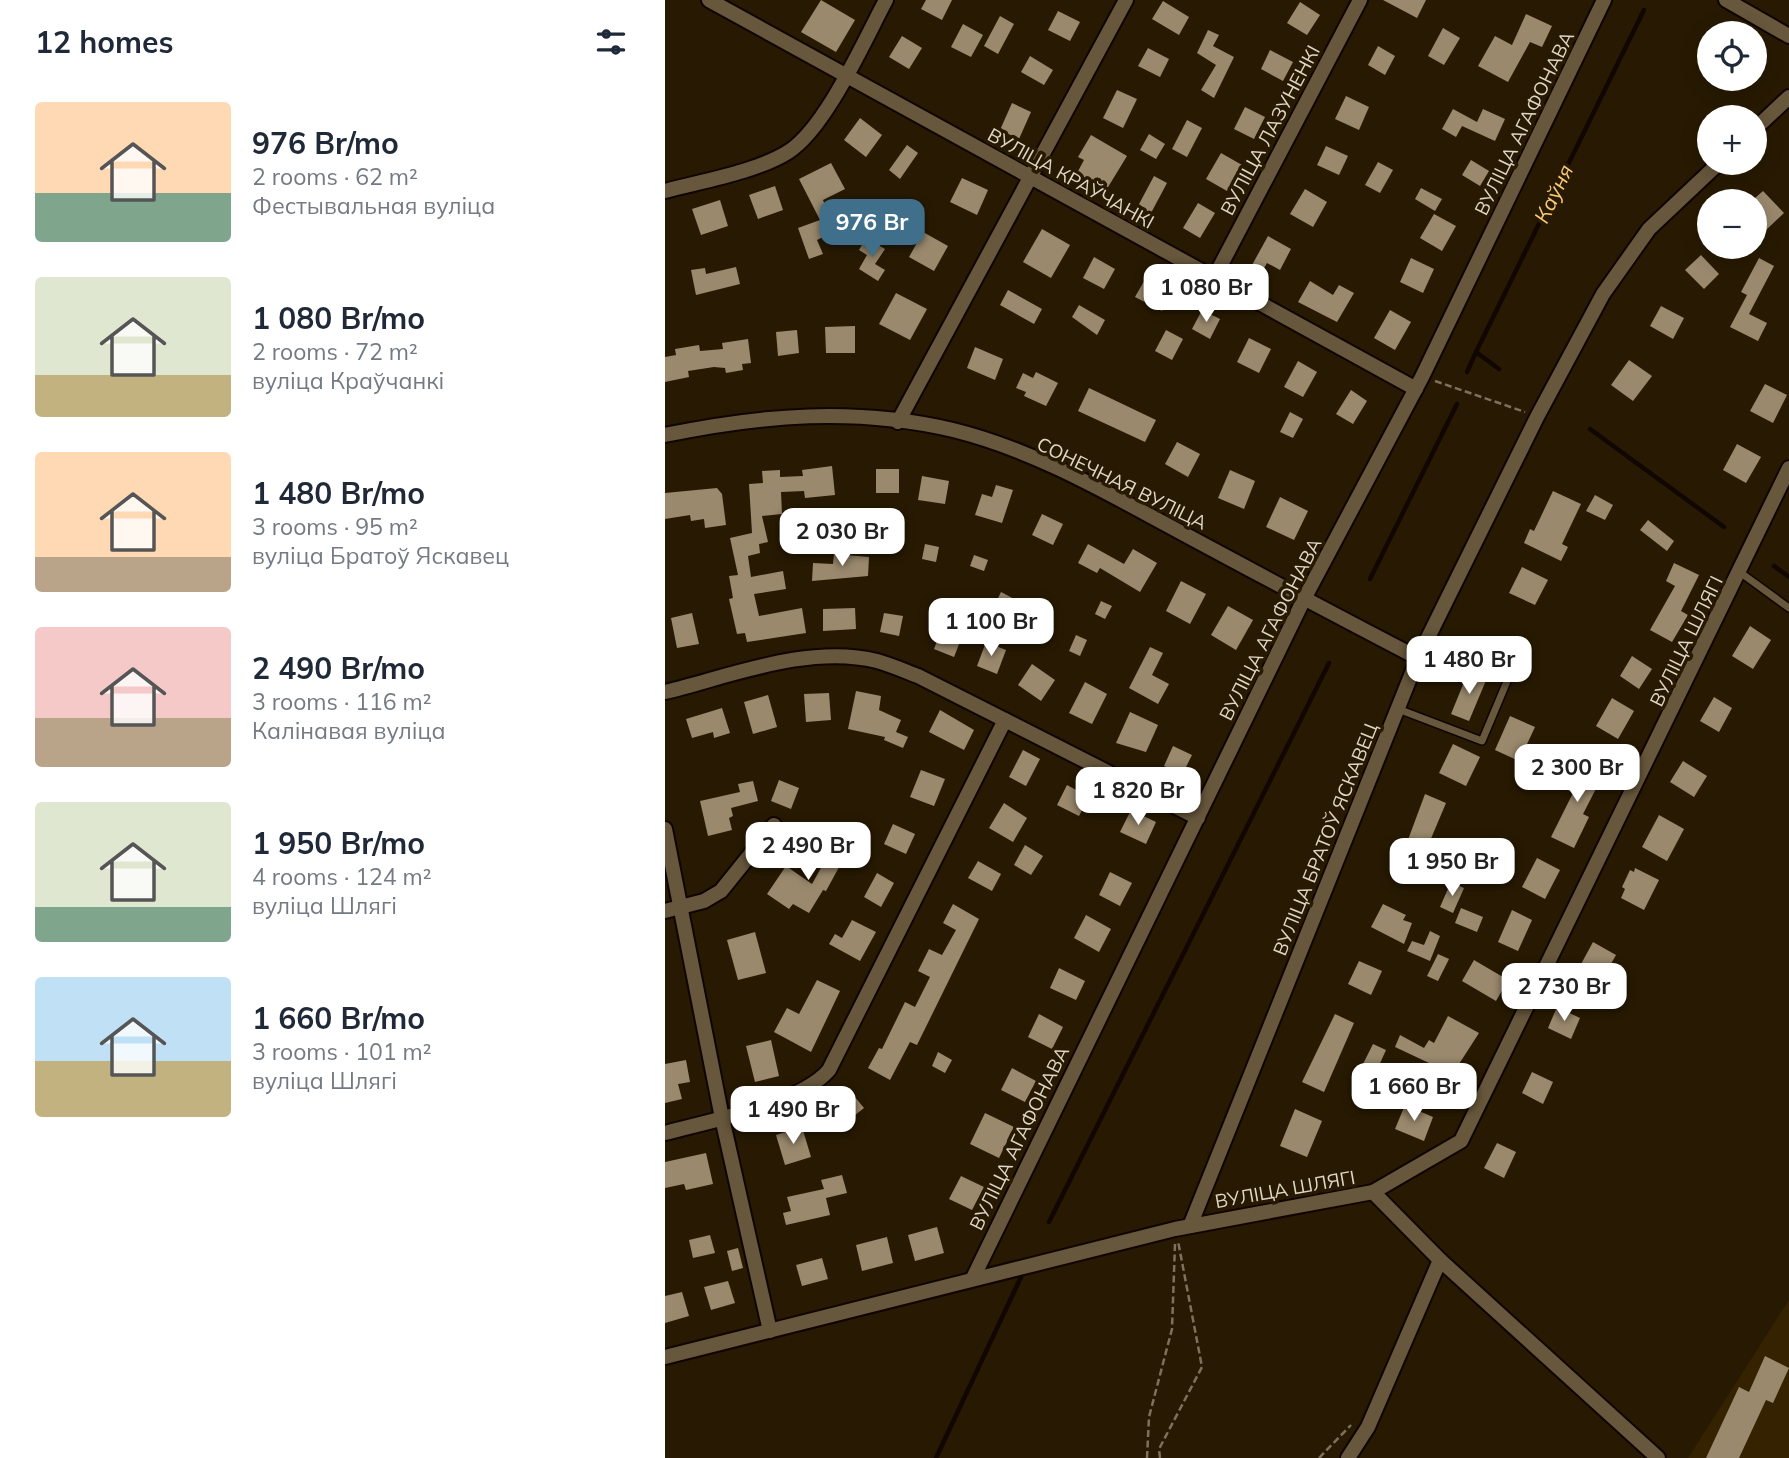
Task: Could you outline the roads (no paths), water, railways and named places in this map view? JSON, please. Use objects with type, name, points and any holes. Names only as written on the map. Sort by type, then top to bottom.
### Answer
[{"type":"street","name":"ВУЛІЦА КРАЎЧАНКІ","points":[[709,0],[1215,278],[1419,383]]},
{"type":"street","points":[[665,191],[786,153],[804,140],[846,76],[887,0]]},
{"type":"street","points":[[898,422],[1126,0]]},
{"type":"street","name":"ВУЛІЦА ЛАЗУНЕНКІ","points":[[1215,278],[1360,0]]},
{"type":"street","name":"ВУЛІЦА АГАФОНАВА","points":[[973,1278],[1304,599],[1419,383],[1604,0]]},
{"type":"street","points":[[1726,0],[1789,36]]},
{"type":"street","points":[[1767,118],[1789,97]]},
{"type":"street","name":"ВУЛІЦА БРАТОЎ ЯСКАВЕЦ","points":[[1190,1226],[1426,640],[1537,416],[1603,294],[1649,229],[1706,175]]},
{"type":"street","name":"СОНЕЧНАЯ ВУЛІЦА","points":[[665,435],[737,420],[786,415],[837,415],[952,430],[1070,474],[1418,658]]},
{"type":"street","name":"ВУЛІЦА ШЛЯГІ","points":[[665,1357],[1175,1229],[1373,1192],[1461,1141],[1741,573],[1789,468]]},
{"type":"street","points":[[665,692],[779,664],[835,656],[877,661],[918,676],[1198,818]]},
{"type":"street","points":[[665,1133],[722,1118],[807,1090],[829,1070],[1005,720]]},
{"type":"street","points":[[665,911],[704,901],[721,891],[774,825]]},
{"type":"street","points":[[665,829],[722,1118],[770,1331]]},
{"type":"street","points":[[1373,1192],[1440,1260],[1658,1458]]},
{"type":"street","points":[[1348,1458],[1368,1427],[1440,1260]]},
{"type":"lane","points":[[1741,573],[1789,608]]},
{"type":"lane","points":[[1397,709],[1482,741],[1508,679],[1426,640]]},
{"type":"waterway","name":"Каўня","points":[[1499,369],[1476,352],[1644,10]]},
{"type":"waterway","points":[[1467,372],[1476,352]]},
{"type":"waterway","points":[[1370,579],[1457,404]]},
{"type":"waterway","name":"Каўня","points":[[1590,429],[1724,527]]},
{"type":"waterway","name":"Каўня","points":[[1774,566],[1789,577]]},
{"type":"waterway","points":[[1049,1222],[1329,663]]},
{"type":"waterway","points":[[936,1458],[1021,1277]]}]
